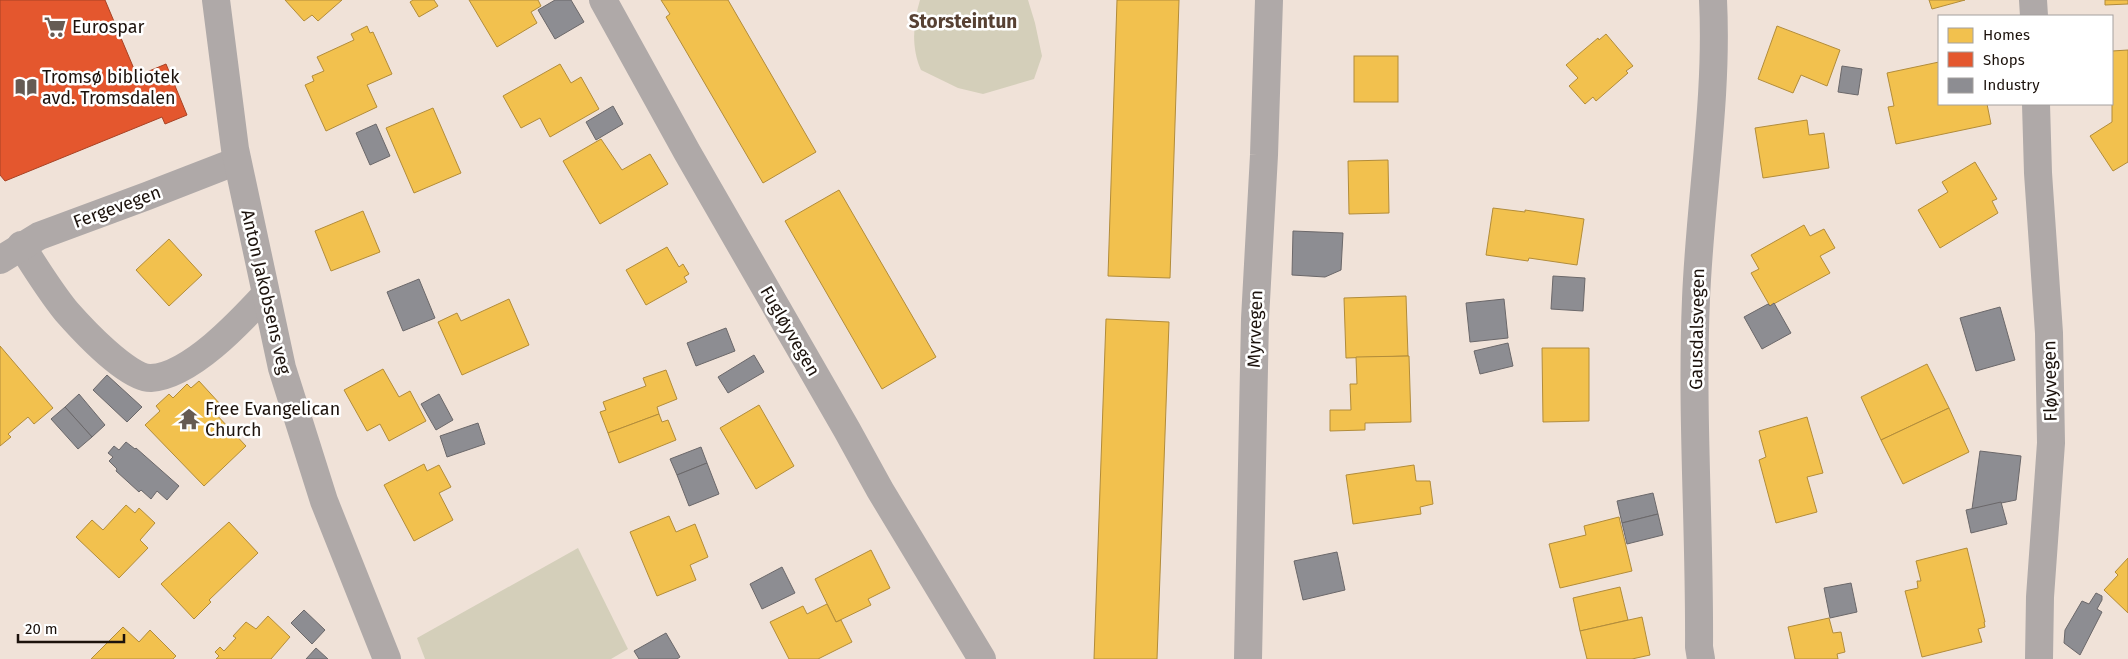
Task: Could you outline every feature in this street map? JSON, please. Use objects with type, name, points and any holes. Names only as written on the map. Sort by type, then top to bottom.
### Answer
[{"type":"street","name":"Anton Jakobsens veg","points":[[216,0],[237,161],[282,368],[322,492],[387,659]]},
{"type":"street","name":"Fugløyvegen","points":[[603,0],[687,152],[880,490],[982,659]]},
{"type":"street","name":"Myrvegen","points":[[1248,659],[1255,319],[1264,155],[1269,0]]},
{"type":"street","name":"Gausdalsvegen","points":[[1701,659],[1696,520],[1696,300],[1714,64],[1713,0]]},
{"type":"street","points":[[2033,0],[2034,15]]},
{"type":"street","name":"Fløyvegen","points":[[2036,105],[2038,173],[2049,333],[2051,443],[2040,597],[2039,659]]},
{"type":"street","name":"Fergevegen","points":[[11,252],[39,236],[237,161]]},
{"type":"street","points":[[11,252],[107,353],[135,374],[150,378],[181,369],[231,331],[265,295]]},
{"type":"shaded area","points":[[920,0],[1028,0],[1042,56],[1034,79],[983,94],[958,88],[921,70],[914,44],[916,18]]},
{"type":"shaded area","points":[[578,548],[628,649],[611,659],[425,659],[417,638]]},
{"type":"building: Homes","points":[[285,0],[342,0],[318,21],[312,15],[304,21]]},
{"type":"building: Homes","points":[[413,0],[434,0],[438,6],[419,17],[410,2]]},
{"type":"building: Homes","points":[[469,0],[538,0],[541,6],[531,12],[537,23],[497,47]]},
{"type":"building: Homes","points":[[661,0],[728,0],[816,152],[763,183],[666,17],[670,14]]},
{"type":"building: Homes","points":[[1117,0],[1179,0],[1170,278],[1108,276]]},
{"type":"building: Homes","points":[[1929,0],[1965,0],[1932,9]]},
{"type":"building: Homes","points":[[2105,0],[2128,0],[2128,4],[2105,5]]},
{"type":"building: Homes","points":[[367,26],[370,33],[373,32],[392,74],[367,85],[377,107],[326,131],[305,85],[314,81],[312,76],[324,71],[317,57],[354,40],[351,34]]},
{"type":"building: Homes","points":[[1777,26],[1840,50],[1827,86],[1801,75],[1793,93],[1758,79]]},
{"type":"building: Homes","points":[[1606,34],[1633,66],[1626,71],[1628,73],[1596,101],[1593,97],[1585,104],[1569,86],[1578,78],[1566,65],[1598,38],[1599,40]]},
{"type":"building: Homes","points":[[2128,50],[2128,162],[2113,171],[2090,136],[2112,122],[2113,51]]},
{"type":"building: Homes","points":[[1354,56],[1398,56],[1398,102],[1354,102]]},
{"type":"building: Homes","points":[[1938,62],[1938,105],[1987,105],[1991,124],[1896,144],[1888,107],[1894,106],[1887,73]]},
{"type":"building: Homes","points":[[560,64],[571,83],[581,77],[599,109],[550,137],[540,118],[521,128],[503,96]]},
{"type":"building: Homes","points":[[433,108],[461,173],[414,193],[386,128]]},
{"type":"building: Homes","points":[[1807,120],[1809,135],[1824,133],[1829,168],[1763,178],[1755,128]]},
{"type":"building: Homes","points":[[601,139],[622,170],[650,154],[668,184],[600,224],[563,161]]},
{"type":"building: Homes","points":[[1388,160],[1389,213],[1349,214],[1348,161]]},
{"type":"building: Homes","points":[[1975,162],[1997,199],[1992,201],[1998,213],[1940,248],[1918,210],[1948,192],[1942,182]]},
{"type":"building: Homes","points":[[839,190],[936,357],[882,389],[785,221]]},
{"type":"building: Homes","points":[[1493,208],[1525,212],[1525,210],[1584,219],[1577,265],[1529,258],[1528,261],[1486,255]]},
{"type":"building: Homes","points":[[363,211],[380,252],[331,271],[315,231]]},
{"type":"building: Homes","points":[[1804,225],[1810,236],[1824,229],[1835,248],[1820,256],[1830,273],[1770,306],[1751,273],[1759,269],[1751,255]]},
{"type":"building: Homes","points":[[169,239],[202,275],[169,306],[136,270]]},
{"type":"building: Homes","points":[[667,247],[679,267],[683,264],[689,274],[684,277],[687,282],[646,305],[626,270]]},
{"type":"building: Homes","points":[[1406,296],[1408,356],[1346,358],[1344,298]]},
{"type":"building: Homes","points":[[509,299],[529,345],[462,375],[438,322],[457,313],[461,321]]},
{"type":"building: Homes","points":[[1106,319],[1169,322],[1157,659],[1094,659]]},
{"type":"building: Homes","points":[[0,346],[53,408],[34,424],[28,417],[8,434],[11,437],[0,446]]},
{"type":"building: Homes","points":[[1542,348],[1589,348],[1589,421],[1543,422]]},
{"type":"building: Homes","points":[[1409,356],[1411,422],[1365,423],[1365,430],[1330,431],[1330,410],[1351,410],[1350,384],[1357,384],[1356,357]]},
{"type":"building: Homes","points":[[1927,364],[1949,408],[1881,440],[1861,397]]},
{"type":"building: Homes","points":[[383,369],[399,397],[410,391],[426,421],[389,441],[380,424],[367,431],[344,390]]},
{"type":"building: Homes","points":[[666,370],[677,399],[657,407],[659,414],[608,433],[600,412],[606,410],[603,402],[646,386],[643,378]]},
{"type":"building: Homes","points":[[199,381],[221,405],[214,412],[246,446],[204,486],[145,425],[160,411],[156,406],[169,394],[173,398],[187,384],[191,388]]},
{"type":"building: Homes","points":[[759,405],[794,466],[756,489],[720,428]]},
{"type":"building: Homes","points":[[1949,408],[1969,452],[1903,484],[1881,440]]},
{"type":"building: Homes","points":[[659,414],[662,422],[668,420],[676,440],[619,463],[608,433]]},
{"type":"building: Homes","points":[[1807,417],[1823,473],[1807,477],[1817,512],[1776,523],[1759,460],[1766,457],[1759,431]]},
{"type":"building: Homes","points":[[424,464],[427,471],[439,465],[451,487],[439,493],[453,520],[414,541],[384,485]]},
{"type":"building: Homes","points":[[1414,465],[1416,481],[1430,481],[1433,504],[1420,507],[1421,514],[1353,524],[1346,475]]},
{"type":"building: Homes","points":[[126,505],[135,513],[139,508],[155,523],[140,540],[148,548],[119,578],[76,537],[92,520],[103,530]]},
{"type":"building: Homes","points":[[669,516],[676,532],[695,524],[708,557],[690,565],[696,580],[657,596],[630,532]]},
{"type":"building: Homes","points":[[1619,517],[1632,571],[1560,588],[1549,544],[1586,535],[1584,526]]},
{"type":"building: Homes","points":[[229,522],[258,553],[209,600],[211,602],[194,619],[161,584]]},
{"type":"building: Homes","points":[[1967,548],[1985,622],[1985,627],[1978,629],[1982,642],[1922,657],[1905,591],[1918,588],[1917,581],[1921,581],[1916,561]]},
{"type":"building: Homes","points":[[871,550],[890,588],[868,599],[871,605],[836,622],[815,579]]},
{"type":"building: Homes","points":[[2128,558],[2128,613],[2104,590],[2118,575],[2115,572]]},
{"type":"building: Homes","points":[[1620,587],[1628,620],[1580,631],[1573,598]]},
{"type":"building: Homes","points":[[827,604],[836,622],[841,620],[852,642],[818,659],[789,659],[770,622],[803,606],[807,614]]},
{"type":"building: Homes","points":[[268,616],[290,637],[271,659],[216,659],[219,656],[215,652],[220,647],[224,651],[236,638],[233,636],[246,622],[256,629]]},
{"type":"building: Homes","points":[[1642,617],[1650,655],[1632,659],[1587,659],[1580,631]]},
{"type":"building: Homes","points":[[1829,618],[1833,633],[1841,632],[1845,652],[1837,654],[1838,659],[1795,659],[1788,627]]},
{"type":"building: Homes","points":[[123,627],[139,642],[150,630],[176,656],[173,659],[91,659]]},
{"type":"building: Shops","points":[[0,0],[105,0],[137,76],[166,64],[187,115],[165,124],[162,117],[5,181],[0,175]]},
{"type":"building: Industry","points":[[555,0],[571,0],[584,22],[555,39],[538,10]]},
{"type":"building: Industry","points":[[1842,66],[1862,69],[1858,95],[1838,92]]},
{"type":"building: Industry","points":[[613,106],[623,124],[596,140],[586,122]]},
{"type":"building: Industry","points":[[376,124],[390,156],[370,165],[356,133]]},
{"type":"building: Industry","points":[[1293,231],[1343,233],[1341,270],[1325,277],[1292,275]]},
{"type":"building: Industry","points":[[1553,276],[1585,278],[1583,311],[1551,309]]},
{"type":"building: Industry","points":[[419,279],[435,318],[403,331],[387,292]]},
{"type":"building: Industry","points":[[1504,299],[1508,338],[1470,342],[1466,303]]},
{"type":"building: Industry","points":[[1774,303],[1791,333],[1762,349],[1744,317],[1768,304],[1770,306]]},
{"type":"building: Industry","points":[[2000,307],[2015,360],[1976,371],[1960,318]]},
{"type":"building: Industry","points":[[726,328],[735,351],[696,366],[687,343]]},
{"type":"building: Industry","points":[[1508,343],[1513,366],[1480,374],[1474,351]]},
{"type":"building: Industry","points":[[754,355],[764,372],[728,393],[718,377]]},
{"type":"building: Industry","points":[[107,375],[142,407],[127,422],[93,390]]},
{"type":"building: Industry","points":[[79,394],[105,425],[92,437],[65,407]]},
{"type":"building: Industry","points":[[439,394],[453,420],[436,430],[421,404]]},
{"type":"building: Industry","points":[[65,407],[92,437],[78,449],[51,419]]},
{"type":"building: Industry","points":[[478,423],[485,444],[447,457],[440,436]]},
{"type":"building: Industry","points":[[126,442],[136,448],[179,486],[167,500],[157,491],[151,499],[141,490],[139,492],[116,471],[117,469],[109,461],[113,457],[108,453],[114,446],[119,450]]},
{"type":"building: Industry","points":[[701,447],[707,463],[677,475],[670,459]]},
{"type":"building: Industry","points":[[1980,451],[2021,456],[2016,500],[1972,509]]},
{"type":"building: Industry","points":[[707,463],[719,494],[689,506],[677,475]]},
{"type":"building: Industry","points":[[1653,493],[1658,514],[1622,523],[1617,501]]},
{"type":"building: Industry","points":[[2001,502],[2007,524],[1971,533],[1966,510]]},
{"type":"building: Industry","points":[[1658,514],[1663,535],[1627,544],[1622,523]]},
{"type":"building: Industry","points":[[1337,552],[1345,590],[1303,600],[1294,561]]},
{"type":"building: Industry","points":[[782,567],[795,593],[762,609],[750,584]]},
{"type":"building: Industry","points":[[1851,583],[1857,612],[1830,618],[1824,588]]},
{"type":"building: Industry","points":[[2096,593],[2102,596],[2097,609],[2102,612],[2080,655],[2064,643],[2065,630],[2082,601],[2089,604]]},
{"type":"building: Industry","points":[[304,610],[325,630],[312,644],[291,623]]},
{"type":"building: Industry","points":[[666,633],[680,657],[677,659],[639,659],[634,651]]},
{"type":"building: Industry","points":[[316,648],[328,659],[306,659]]},
{"type":"place","name":"Eurospar","points":[[55,27]]},
{"type":"place","name":"Tromsø bibliotek avd. Tromsdalen","points":[[26,87]]},
{"type":"place","name":"Free Evangelican Church","points":[[189,419]]},
{"type":"district","name":"Storsteintun","points":[[963,21]]}]
